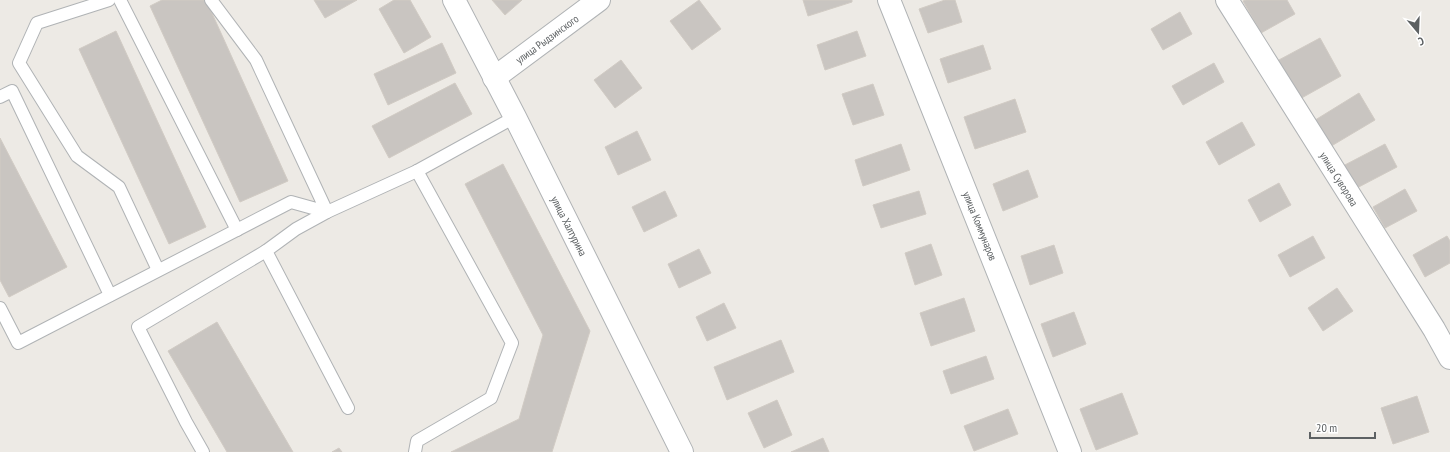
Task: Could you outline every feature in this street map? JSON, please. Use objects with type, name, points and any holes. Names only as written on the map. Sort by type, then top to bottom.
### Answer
[{"type":"street","name":"улица Халтурина","points":[[454,0],[515,117],[682,452]]},
{"type":"street","name":"улица Рыдзинского","points":[[494,78],[599,0]]},
{"type":"street","name":"улица Коммунаров","points":[[889,0],[1070,452]]},
{"type":"street","name":"улица Суворова","points":[[1227,0],[1434,329],[1450,358]]},
{"type":"lane","points":[[109,0],[37,23],[19,63],[77,156],[119,187],[158,270]]},
{"type":"lane","points":[[120,0],[237,230]]},
{"type":"lane","points":[[211,0],[256,60],[327,212]]},
{"type":"lane","points":[[0,97],[12,91],[110,295]]},
{"type":"lane","points":[[203,452],[186,422],[138,327],[266,251],[296,229],[327,212],[416,171],[515,117]]},
{"type":"lane","points":[[415,452],[416,441],[491,398],[512,342],[416,171]]},
{"type":"lane","points":[[0,308],[18,343],[291,202],[327,212]]},
{"type":"lane","points":[[266,251],[348,408]]},
{"type":"building","points":[[162,0],[206,0],[288,181],[240,202],[150,6]]},
{"type":"building","points":[[314,0],[357,0],[325,18]]},
{"type":"building","points":[[394,0],[410,0],[431,37],[404,53],[379,9]]},
{"type":"building","points":[[492,0],[522,0],[505,15]]},
{"type":"building","points":[[699,0],[721,29],[692,50],[670,21]]},
{"type":"building","points":[[803,0],[852,0],[852,2],[808,16]]},
{"type":"building","points":[[945,0],[955,0],[962,22],[928,33],[919,9]]},
{"type":"building","points":[[1287,0],[1295,14],[1261,33],[1243,1]]},
{"type":"building","points":[[1180,12],[1192,34],[1163,50],[1151,29]]},
{"type":"building","points":[[116,31],[206,227],[169,244],[79,49]]},
{"type":"building","points":[[857,31],[866,56],[825,70],[817,45]]},
{"type":"building","points":[[1320,38],[1341,76],[1298,100],[1277,61]]},
{"type":"building","points":[[442,43],[456,73],[388,105],[374,74]]},
{"type":"building","points":[[983,45],[991,69],[948,83],[940,59]]},
{"type":"building","points":[[621,60],[642,88],[615,108],[594,80]]},
{"type":"building","points":[[1214,63],[1224,82],[1183,105],[1172,86]]},
{"type":"building","points":[[455,83],[472,114],[389,158],[372,126]]},
{"type":"building","points":[[873,84],[884,115],[853,125],[842,94]]},
{"type":"building","points":[[1359,93],[1375,120],[1328,148],[1312,122]]},
{"type":"building","points":[[1015,99],[1026,132],[975,149],[964,117]]},
{"type":"building","points":[[1242,122],[1255,145],[1219,165],[1206,142]]},
{"type":"building","points":[[637,131],[651,160],[618,175],[605,147]]},
{"type":"building","points":[[0,138],[67,267],[9,297],[0,280]]},
{"type":"building","points":[[901,144],[910,170],[863,186],[855,160]]},
{"type":"building","points":[[1385,144],[1397,167],[1353,190],[1341,167]]},
{"type":"building","points":[[503,164],[590,331],[552,452],[451,452],[519,419],[543,335],[465,184]]},
{"type":"building","points":[[1028,170],[1038,197],[1003,211],[993,184]]},
{"type":"building","points":[[1279,183],[1291,205],[1260,222],[1248,200]]},
{"type":"building","points":[[1405,189],[1417,211],[1385,228],[1373,207]]},
{"type":"building","points":[[665,191],[677,216],[644,232],[632,207]]},
{"type":"building","points":[[919,191],[926,214],[881,228],[873,205]]},
{"type":"building","points":[[1313,236],[1325,258],[1290,277],[1278,255]]},
{"type":"building","points":[[1447,236],[1450,241],[1450,263],[1425,277],[1413,255]]},
{"type":"building","points":[[931,244],[942,275],[915,285],[905,253]]},
{"type":"building","points":[[1054,245],[1063,273],[1030,285],[1021,256]]},
{"type":"building","points":[[699,249],[711,273],[679,288],[668,264]]},
{"type":"building","points":[[1337,288],[1353,311],[1323,331],[1308,308]]},
{"type":"building","points":[[964,298],[975,331],[931,346],[920,313]]},
{"type":"building","points":[[724,303],[736,328],[707,341],[696,317]]},
{"type":"building","points":[[1074,312],[1086,344],[1053,357],[1041,324]]},
{"type":"building","points":[[217,322],[293,452],[227,452],[168,351]]},
{"type":"building","points":[[781,340],[794,372],[727,400],[714,367]]},
{"type":"building","points":[[986,356],[994,379],[951,394],[943,371]]},
{"type":"building","points":[[1122,393],[1138,434],[1096,450],[1080,409]]},
{"type":"building","points":[[1417,396],[1429,432],[1393,444],[1381,408]]},
{"type":"building","points":[[777,400],[792,435],[764,448],[748,413]]},
{"type":"building","points":[[1008,409],[1018,434],[974,451],[964,426]]},
{"type":"building","points":[[823,438],[829,452],[791,452]]},
{"type":"building","points":[[339,448],[342,452],[332,452]]}]
